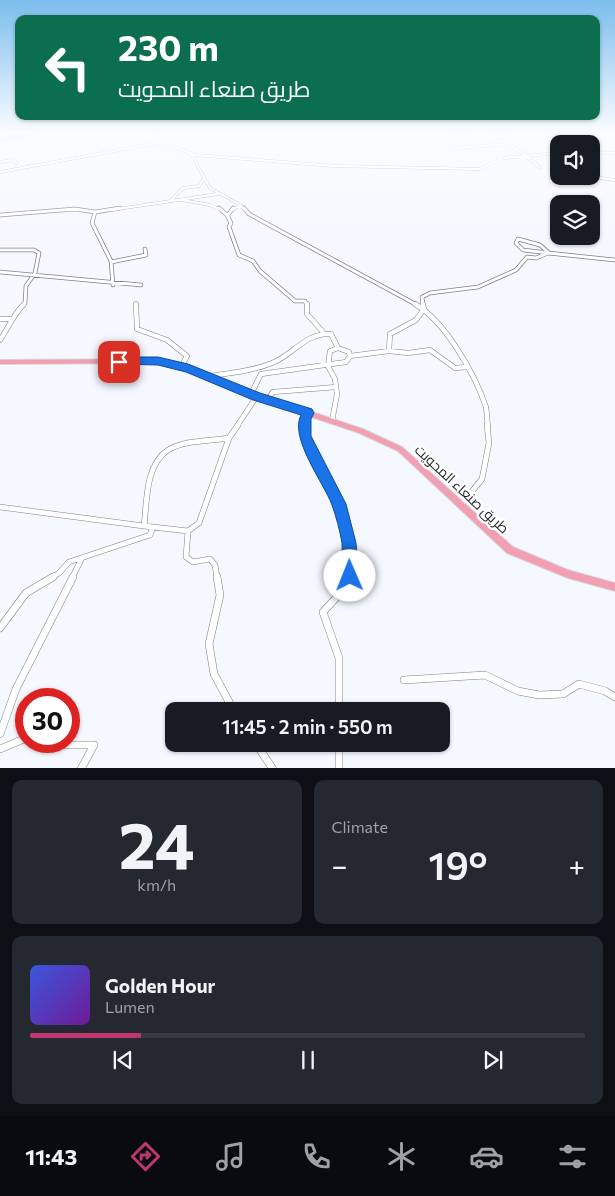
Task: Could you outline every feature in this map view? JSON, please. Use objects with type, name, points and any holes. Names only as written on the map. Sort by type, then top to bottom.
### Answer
[{"type":"main road","name":"طريق صنعاء المحويت","points":[[1,363],[158,361],[210,376],[267,400],[332,421],[400,449],[510,550],[568,574],[615,587]]},
{"type":"street","points":[[0,172],[17,169]]},
{"type":"street","points":[[199,169],[203,180],[210,189],[241,205],[249,214],[424,309],[434,317],[467,367],[486,408],[489,443],[482,479],[461,505]]},
{"type":"street","points":[[600,178],[615,180]]},
{"type":"street","points":[[170,201],[183,188],[199,186],[203,180]]},
{"type":"street","points":[[0,215],[76,209],[95,212],[218,194]]},
{"type":"street","points":[[180,200],[189,203],[215,205],[228,215],[231,223],[229,227],[240,255],[253,261],[260,271],[296,301],[305,301],[307,303],[307,314],[323,332],[331,334],[338,348]]},
{"type":"street","points":[[228,215],[232,209],[241,205]]},
{"type":"street","points":[[95,212],[92,222],[104,245],[115,274],[113,285]]},
{"type":"street","points":[[549,253],[540,245],[530,241],[518,239],[516,243],[518,247],[526,251],[549,253],[597,256],[615,260]]},
{"type":"street","points":[[110,262],[146,255],[145,249]]},
{"type":"street","points":[[0,250],[38,251],[39,254],[34,275],[27,285],[25,303],[11,319],[9,328],[0,340]]},
{"type":"street","points":[[389,351],[390,334],[416,320],[424,309],[422,297],[430,293],[478,287],[516,270],[527,257],[536,258],[549,253]]},
{"type":"street","points":[[0,272],[113,285],[142,285]]},
{"type":"street","points":[[136,304],[137,330],[175,344],[187,356],[181,367]]},
{"type":"street","points":[[0,319],[11,319]]},
{"type":"street","points":[[210,376],[276,362],[307,340],[323,332]]},
{"type":"street","points":[[332,421],[337,394],[335,379],[328,366],[330,351],[338,348],[349,352],[350,356]]},
{"type":"street","points":[[0,507],[188,531],[199,522],[229,438],[254,395],[261,374],[328,366],[346,362],[350,356],[389,351],[408,353],[430,350],[455,368],[467,367]]},
{"type":"street","points":[[267,400],[273,392],[336,387]]},
{"type":"street","points":[[308,413],[305,419],[305,436],[339,504],[349,543],[350,576],[346,588],[328,603],[323,612],[339,658],[340,702]]},
{"type":"street","points":[[144,526],[151,479],[160,458],[168,450],[176,447],[229,438]]},
{"type":"street","points":[[0,628],[26,593],[59,573],[69,562],[150,535],[153,527]]},
{"type":"street","points":[[188,531],[186,557],[194,562],[210,559],[215,565],[220,595],[210,644],[214,674],[228,702]]},
{"type":"street","points":[[0,734],[16,689],[82,558]]},
{"type":"street","points":[[404,680],[485,675],[518,691],[539,694],[563,694],[579,684],[605,691],[615,697]]},
{"type":"street","points":[[0,749],[15,743]]},
{"type":"street","points":[[80,745],[94,745],[81,768]]},
{"type":"street","points":[[262,752],[273,768]]},
{"type":"street","points":[[340,752],[340,768]]},
{"type":"route","points":[[119,362],[158,361],[188,368],[257,396],[308,413],[305,419],[305,436],[339,504],[349,543],[350,576]]}]
